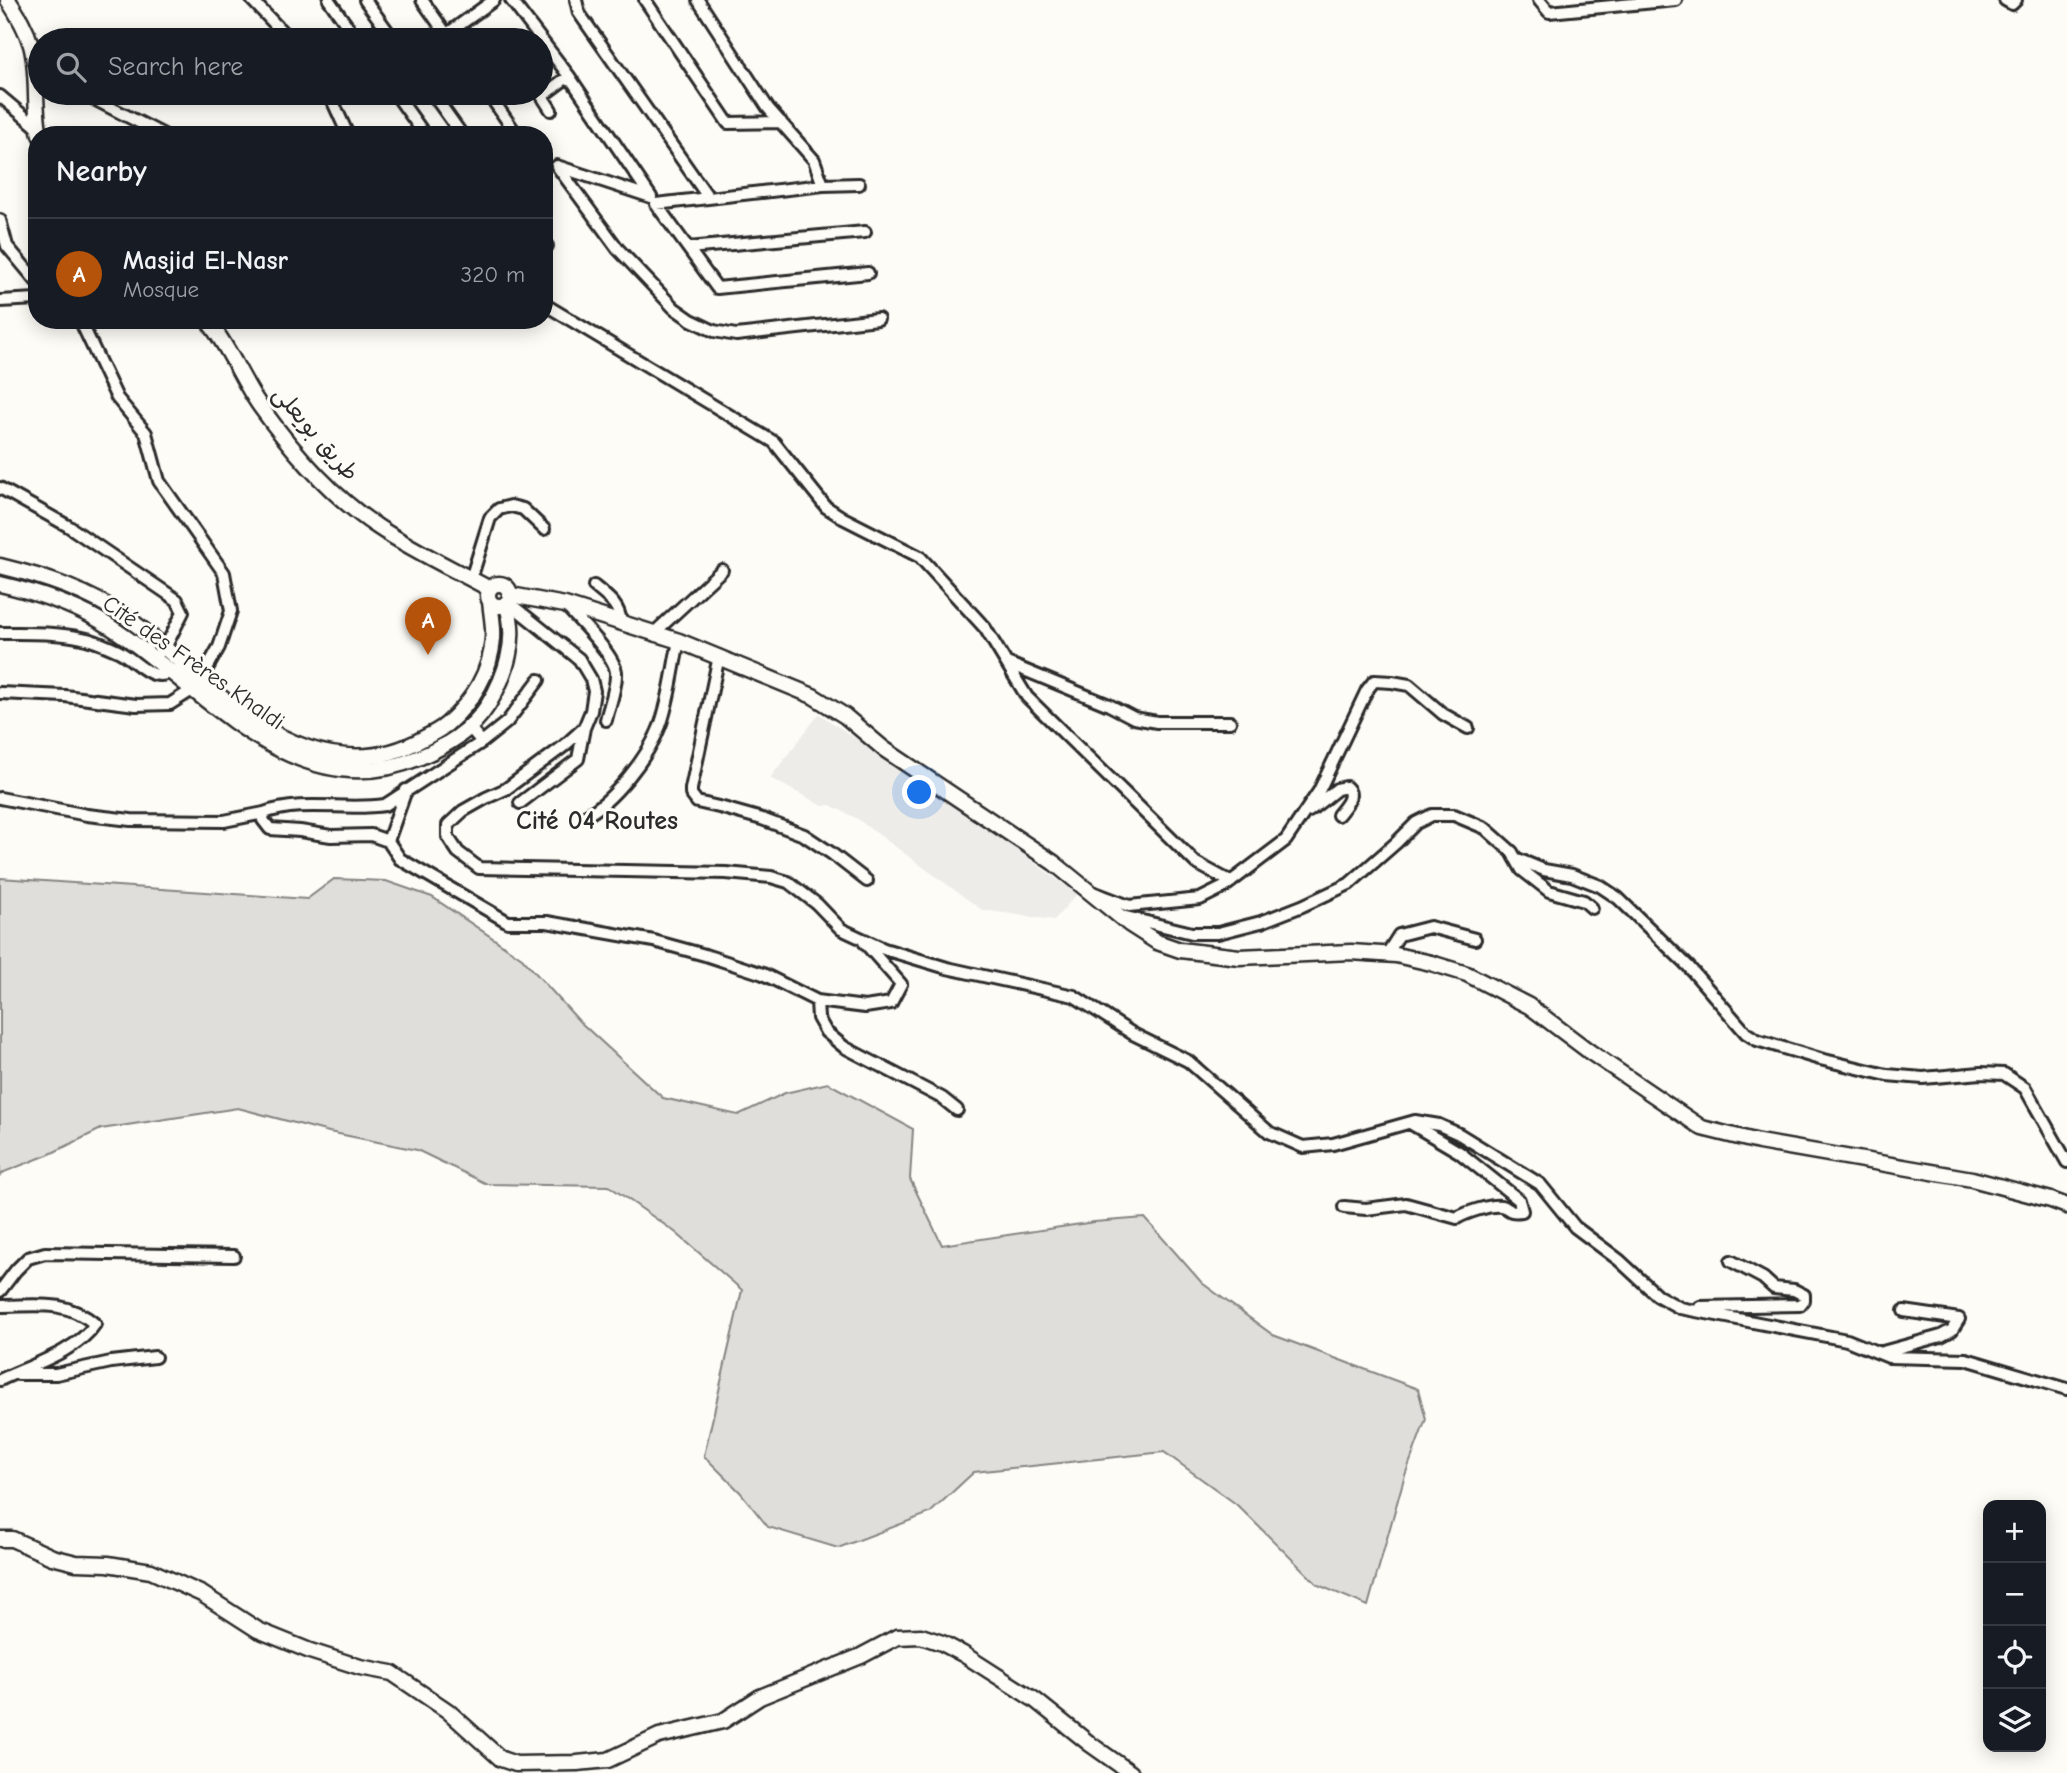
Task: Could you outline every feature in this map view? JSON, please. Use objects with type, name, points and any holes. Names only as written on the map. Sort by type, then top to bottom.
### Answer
[{"type":"main road","points":[[8,0],[24,24],[28,36]]},
{"type":"main road","points":[[38,105],[39,126]]},
{"type":"main road","name":"طريق بويعلى","points":[[213,329],[261,407],[307,466],[358,512],[396,539],[471,579],[490,595],[499,607],[508,601],[565,605],[679,641],[813,696],[845,716],[884,749],[1054,863],[1119,916],[1157,942],[1180,950],[1239,957],[1351,952],[1387,954],[1430,963],[1467,974],[1529,1006],[1590,1052],[1702,1128],[1759,1142],[1972,1180],[2067,1206]]},
{"type":"main road","name":"Cité des Frères Khaldi","points":[[0,566],[43,576],[93,597],[127,617],[165,648],[177,668]]},
{"type":"main road","name":"Cité des Frères Khaldi","points":[[0,583],[73,607],[99,620],[152,658],[177,668],[196,684],[254,721],[297,744],[351,757],[382,755],[408,747],[442,728],[468,704],[483,677],[490,657],[493,636],[490,595]]},
{"type":"main road","name":"Cité des Frères Khaldi","points":[[196,684],[224,715],[268,744],[319,765],[345,770],[383,770],[435,751],[456,739],[482,713],[495,694],[508,659],[512,630],[508,601]]},
{"type":"main road","points":[[0,1539],[12,1539],[52,1557],[76,1563],[108,1564],[151,1571],[202,1594],[258,1630],[310,1651],[360,1667],[392,1673],[448,1712],[501,1759],[516,1764],[608,1760],[659,1737],[723,1721],[760,1697],[861,1656],[897,1637],[921,1636],[963,1654],[1035,1700],[1131,1773]]},
{"type":"street","points":[[252,0],[278,28]]},
{"type":"street","points":[[328,0],[348,28]]},
{"type":"street","points":[[365,0],[385,28]]},
{"type":"street","points":[[422,0],[442,28]]},
{"type":"street","points":[[460,28],[494,0]]},
{"type":"street","points":[[511,0],[532,28]]},
{"type":"street","points":[[576,0],[579,13],[708,197]]},
{"type":"street","points":[[645,0],[728,123],[781,122]]},
{"type":"street","points":[[698,0],[768,108],[814,160],[823,185]]},
{"type":"street","points":[[1539,0],[1549,12],[1676,0]]},
{"type":"street","points":[[2006,0],[2012,4],[2016,0]]},
{"type":"street","points":[[553,55],[717,288],[867,273]]},
{"type":"street","points":[[553,88],[569,76]]},
{"type":"street","points":[[0,96],[32,126]]},
{"type":"street","points":[[105,105],[146,126]]},
{"type":"street","points":[[334,105],[344,126]]},
{"type":"street","points":[[404,105],[419,126]]},
{"type":"street","points":[[441,105],[456,126]]},
{"type":"street","points":[[496,105],[511,126]]},
{"type":"street","points":[[548,105],[551,110]]},
{"type":"street","points":[[553,165],[653,200],[859,184]]},
{"type":"street","points":[[557,166],[618,249],[674,308],[714,331],[736,335],[878,319]]},
{"type":"street","points":[[0,220],[7,246],[28,271]]},
{"type":"street","points":[[688,248],[865,232]]},
{"type":"street","points":[[0,302],[28,300]]},
{"type":"street","points":[[553,309],[774,442],[826,507],[920,557],[985,628],[1027,697],[1196,863],[1231,882]]},
{"type":"street","points":[[0,693],[65,696],[136,705],[170,704],[196,684],[219,647],[231,611],[224,573],[159,481],[146,433],[117,398],[84,329]]},
{"type":"street","points":[[0,488],[68,526],[177,600],[183,612],[165,648],[152,658]]},
{"type":"street","points":[[471,579],[490,518],[499,509],[511,506],[523,509],[544,529]]},
{"type":"street","points":[[654,633],[722,570]]},
{"type":"street","points":[[594,586],[618,608],[621,622]]},
{"type":"street","points":[[508,601],[587,668],[594,691],[578,759],[520,803]]},
{"type":"street","points":[[565,605],[594,637],[615,667],[615,680],[606,720]]},
{"type":"street","points":[[594,637],[599,615]]},
{"type":"street","points":[[0,633],[82,638],[120,652],[148,673],[158,676],[177,668]]},
{"type":"street","points":[[585,816],[600,808],[613,796],[656,734],[664,714],[679,641]]},
{"type":"street","points":[[719,656],[691,789],[693,799],[762,819],[804,835],[867,881]]},
{"type":"street","points":[[1007,663],[1109,705],[1134,719],[1157,722],[1230,722]]},
{"type":"street","points":[[0,798],[87,816],[131,820],[224,821],[279,808],[368,808],[385,805],[507,723],[540,680]]},
{"type":"street","points":[[1086,889],[1129,906],[1200,899],[1231,882],[1286,840],[1319,792],[1374,681],[1409,685],[1443,714],[1468,728]]},
{"type":"street","points":[[470,727],[482,741]]},
{"type":"street","points":[[584,728],[506,789],[463,811],[448,825],[448,837],[458,852],[479,868],[726,873],[771,877],[788,882],[817,904],[841,929],[884,948],[947,968],[1073,996],[1133,1034],[1188,1061],[1269,1132],[1303,1147],[1333,1144],[1415,1121],[1439,1125],[1459,1134],[1540,1184],[1575,1227],[1619,1260],[1658,1296],[1680,1308],[1847,1340],[1889,1357],[1966,1359],[2067,1389]]},
{"type":"street","points":[[1301,817],[1337,789],[1346,787],[1351,795],[1338,816]]},
{"type":"street","points":[[388,841],[406,790]]},
{"type":"street","points":[[264,813],[263,820],[270,829],[331,836],[371,835],[388,841],[400,859],[508,922],[547,922],[654,941],[763,974],[817,1001],[865,1007],[891,1003],[901,984],[862,939]]},
{"type":"street","points":[[1119,916],[1192,933],[1218,933],[1261,922],[1349,884],[1416,823],[1432,815],[1454,815],[1485,828],[1512,852],[1522,870],[1549,891],[1584,901],[1592,908]]},
{"type":"street","points":[[1516,858],[1544,870],[1572,875],[1600,886],[1618,898],[1688,966],[1746,1033],[1757,1040],[1887,1075],[1923,1078],[1981,1073],[2004,1074],[2025,1088],[2067,1162]]},
{"type":"street","points":[[1387,954],[1399,935],[1430,927],[1475,939]]},
{"type":"street","points":[[817,1001],[818,1018],[826,1032],[844,1047],[942,1098],[957,1110]]},
{"type":"street","points":[[1344,1207],[1366,1209],[1406,1204],[1457,1218],[1468,1212],[1500,1206],[1511,1212],[1522,1211],[1519,1200],[1459,1152],[1410,1123]]},
{"type":"street","points":[[0,1291],[28,1258],[45,1253],[234,1256]]},
{"type":"street","points":[[1680,1308],[1800,1305],[1804,1300],[1804,1295],[1794,1290],[1774,1287],[1731,1261]]},
{"type":"street","points":[[0,1306],[62,1306],[84,1315],[95,1324],[90,1332],[64,1350],[0,1380]]},
{"type":"street","points":[[1879,1353],[1941,1336],[1952,1330],[1959,1320],[1904,1311]]},
{"type":"street","points":[[12,1374],[56,1374],[155,1357]]},
{"type":"shaded area","points":[[819,714],[956,805],[1077,894],[1054,920],[982,910],[856,818],[830,805],[823,806],[770,778]]},
{"type":"shaded area","points":[[0,878],[307,899],[334,879],[386,881],[432,897],[522,958],[579,1021],[663,1098],[738,1115],[785,1093],[828,1083],[913,1129],[910,1179],[942,1245],[1094,1222],[1145,1218],[1202,1283],[1273,1335],[1418,1389],[1426,1419],[1404,1478],[1368,1606],[1318,1585],[1236,1504],[1164,1452],[974,1472],[930,1513],[838,1548],[768,1527],[740,1492],[704,1456],[742,1290],[675,1232],[609,1186],[487,1184],[417,1150],[329,1132],[238,1108],[101,1129],[0,1176]]},
{"type":"place","name":"Masjid El-Nasr","points":[[428,655]]},
{"type":"district","name":"Cité 04 Routes","points":[[597,820]]}]
